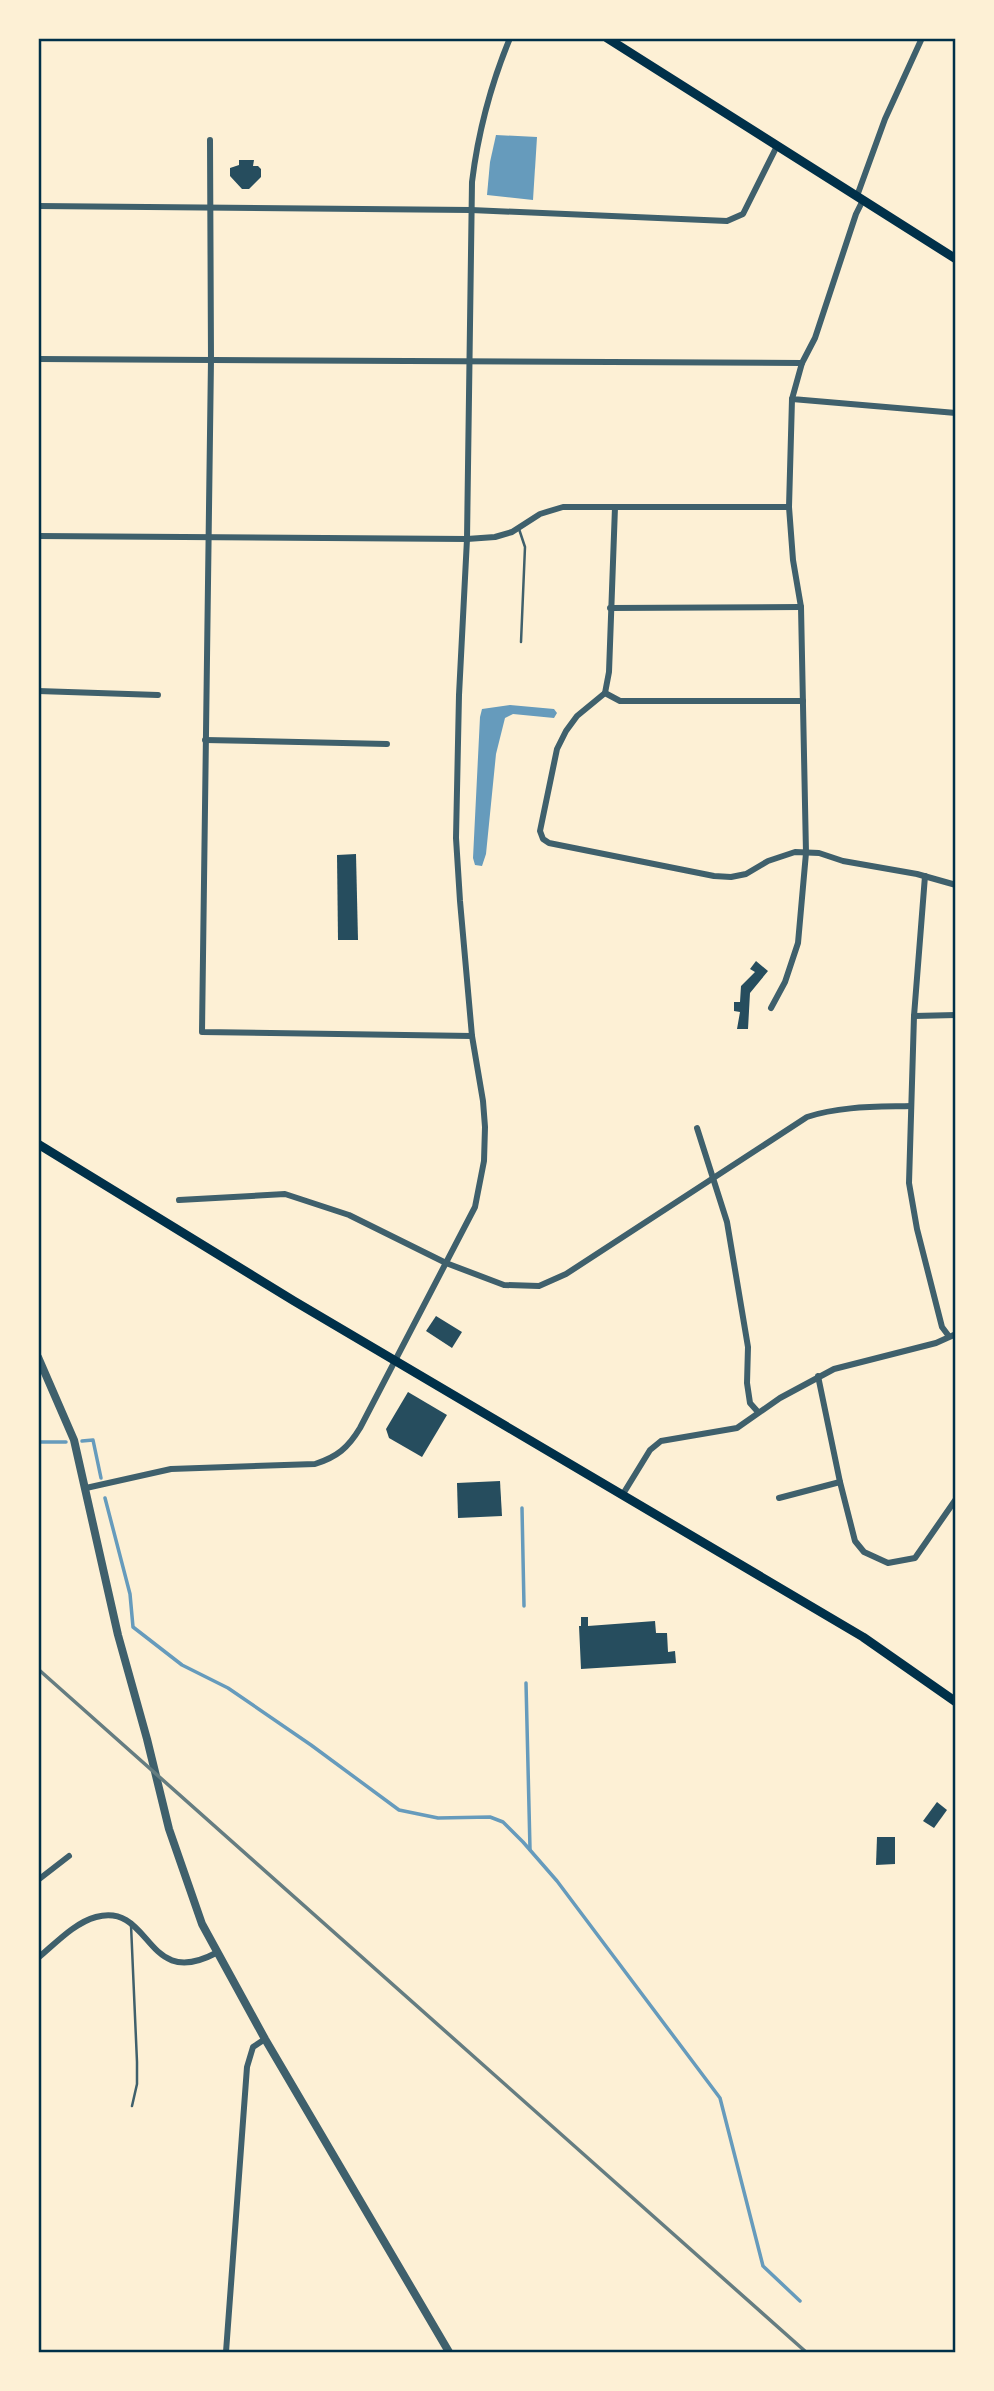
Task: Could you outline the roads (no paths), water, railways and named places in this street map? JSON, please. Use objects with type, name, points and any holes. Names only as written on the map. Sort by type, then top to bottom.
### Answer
[{"type":"main road","points":[[607,38],[956,259]]},
{"type":"main road","points":[[38,1144],[395,1361],[863,1637],[956,1702]]},
{"type":"street","points":[[86,1488],[171,1469],[315,1464],[335,1457],[350,1444],[475,1208],[484,1161],[485,1127],[472,1036],[456,838],[459,695],[467,538],[471,210],[479,134],[500,62],[510,38]]},
{"type":"street","points":[[771,1008],[785,982],[798,943],[806,853],[801,607],[793,560],[789,507],[792,399],[802,363],[815,338],[885,119],[922,38]]},
{"type":"street","points":[[210,140],[211,359],[202,1032],[472,1036]]},
{"type":"street","points":[[38,206],[471,210],[727,221],[743,214],[777,146]]},
{"type":"street","points":[[38,359],[802,363]]},
{"type":"street","points":[[792,399],[956,413]]},
{"type":"street","points":[[38,536],[495,537],[519,529],[540,514],[563,507],[789,507]]},
{"type":"street","points":[[615,507],[609,672],[605,693],[578,716],[557,749],[540,831],[544,839],[549,843],[713,876],[731,877],[746,873],[782,856],[819,853],[844,861],[925,876],[956,885]]},
{"type":"street","points":[[610,608],[801,607]]},
{"type":"street","points":[[38,691],[158,695]]},
{"type":"street","points":[[605,693],[620,701],[803,701]]},
{"type":"street","points":[[205,740],[387,744]]},
{"type":"street","points":[[624,1494],[642,1462],[656,1444],[662,1441],[737,1428],[758,1412],[834,1368],[936,1343],[952,1335],[942,1326],[909,1183],[914,1016],[925,876]]},
{"type":"street","points":[[914,1016],[956,1015]]},
{"type":"street","points":[[179,1200],[285,1194],[349,1215],[446,1263],[504,1285],[539,1286],[566,1275],[807,1117],[824,1111],[911,1106]]},
{"type":"street","points":[[697,1128],[727,1222],[748,1347],[747,1383],[750,1404],[758,1412]]},
{"type":"street","points":[[38,1357],[74,1440],[118,1635],[169,1829],[192,1900],[216,1953],[449,2353]]},
{"type":"street","points":[[818,1376],[855,1541],[864,1552],[888,1563],[915,1558],[956,1499]]},
{"type":"street","points":[[779,1498],[840,1482]]},
{"type":"street","points":[[38,1880],[69,1856]]},
{"type":"street","points":[[38,1958],[83,1922],[97,1916],[131,1923],[158,1953],[172,1962],[184,1965],[199,1962],[216,1953]]},
{"type":"street","points":[[226,2353],[247,2067],[253,2047],[265,2039]]},
{"type":"lane","points":[[519,529],[525,547],[521,642]]},
{"type":"lane","points":[[131,1923],[137,2062],[137,2084],[132,2106]]},
{"type":"water","points":[[496,135],[537,137],[533,200],[487,195]]},
{"type":"water","points":[[510,705],[554,709],[557,713],[554,718],[513,714],[505,718],[496,754],[486,854],[482,866],[475,865],[473,858],[480,717],[482,709]]},
{"type":"waterway","points":[[82,1441],[93,1440],[101,1478]]},
{"type":"waterway","points":[[38,1442],[66,1442]]},
{"type":"waterway","points":[[105,1498],[130,1594],[133,1627],[182,1665],[228,1688],[311,1745],[399,1810],[438,1818],[490,1817],[503,1822],[557,1881],[720,2098],[763,2266],[800,2301]]},
{"type":"waterway","points":[[522,1508],[524,1606]]},
{"type":"waterway","points":[[526,1683],[530,1849]]},
{"type":"railway","points":[[38,1669],[806,2352]]}]
